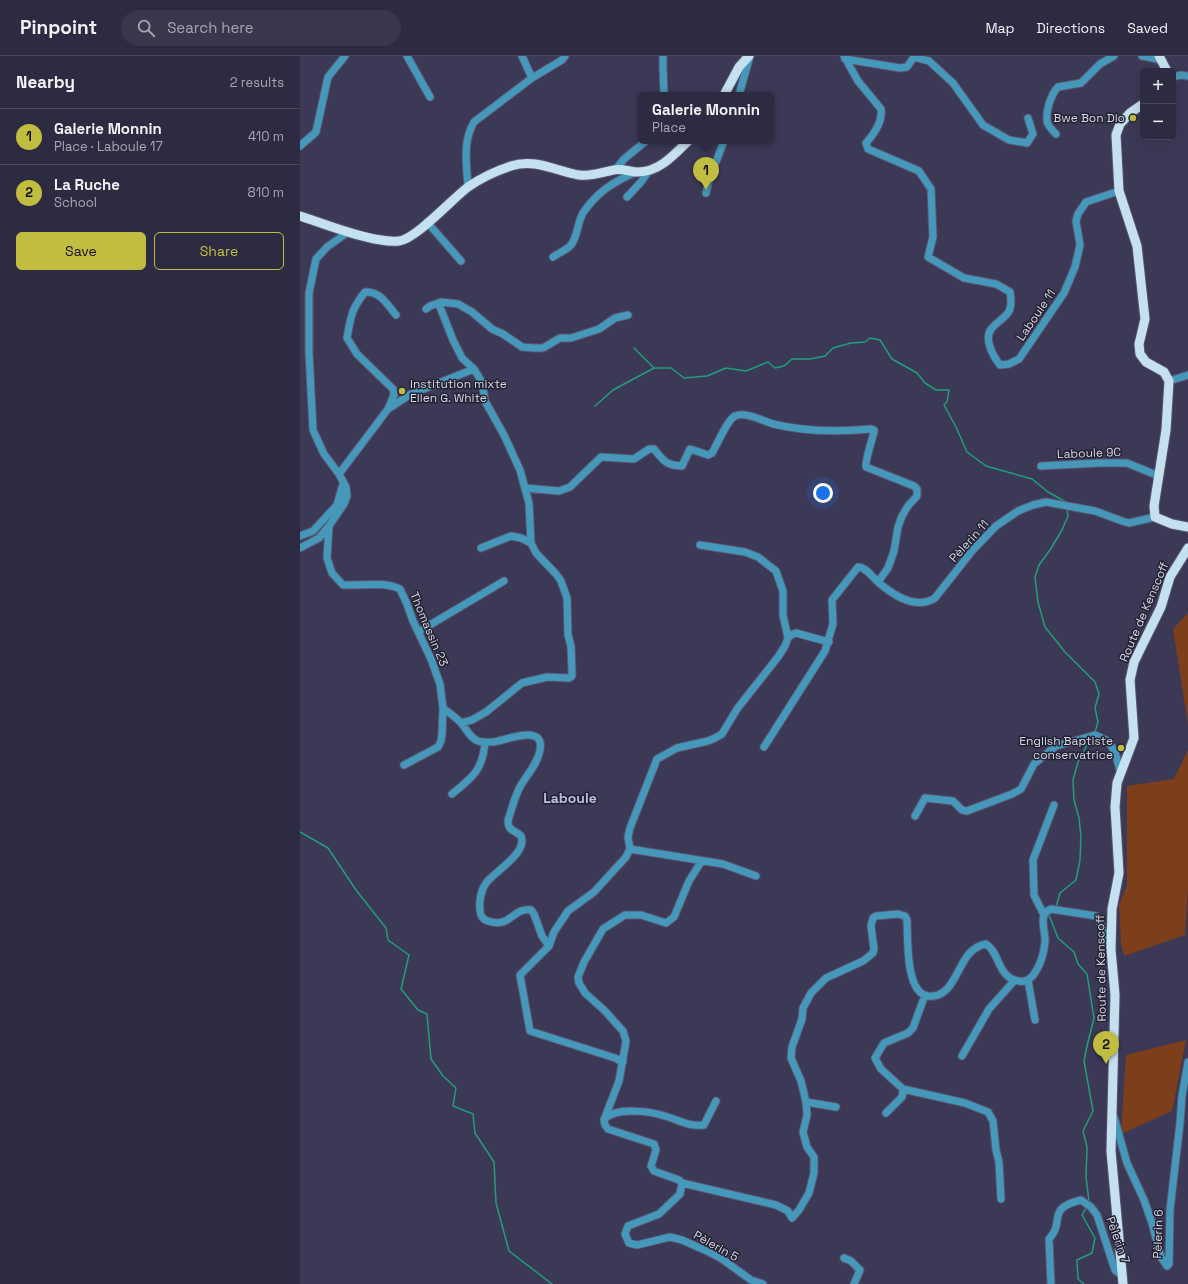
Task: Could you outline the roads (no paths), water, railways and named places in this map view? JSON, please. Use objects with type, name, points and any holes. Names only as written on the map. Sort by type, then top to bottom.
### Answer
[{"type":"main road","points":[[726,92],[739,67],[749,56]]},
{"type":"main road","points":[[1160,58],[1165,68]]},
{"type":"main road","points":[[1140,106],[1130,113],[1120,124],[1116,135],[1119,191],[1137,246],[1145,319],[1139,344],[1140,354],[1146,362],[1164,372],[1169,382],[1166,430],[1154,506],[1155,517],[1172,524],[1188,527]]},
{"type":"main road","points":[[300,216],[348,232],[389,241],[401,241],[415,234],[468,188],[485,177],[512,165],[527,162],[580,175],[595,175],[616,169],[648,172],[670,158],[685,144]]},
{"type":"main road","name":"Route de Kenscoff","points":[[1122,1279],[1111,1151],[1115,995],[1111,950],[1112,909],[1119,873],[1115,807],[1118,783],[1134,738],[1130,680],[1134,662],[1161,607],[1170,576],[1188,548]]},
{"type":"street","points":[[300,146],[316,132],[328,78],[345,56]]},
{"type":"street","points":[[407,56],[430,97]]},
{"type":"street","points":[[522,56],[532,78]]},
{"type":"street","points":[[468,188],[466,145],[470,128],[479,117],[532,78],[562,60],[565,56]]},
{"type":"street","points":[[663,56],[664,92]]},
{"type":"street","points":[[740,92],[749,56]]},
{"type":"street","points":[[844,58],[900,68],[907,67],[914,56],[929,61],[953,83],[984,125],[1009,140],[1027,142],[1033,134],[1028,118]]},
{"type":"street","points":[[1056,134],[1049,126],[1047,118],[1051,98],[1055,90],[1081,83],[1100,64],[1114,56]]},
{"type":"street","points":[[1142,56],[1160,58]]},
{"type":"street","name":"Laboule 11","points":[[844,58],[858,81],[881,111],[880,120],[876,130],[866,143],[868,149],[918,171],[931,189],[932,237],[928,257],[964,278],[996,284],[1010,292],[1012,303],[1008,314],[991,329],[988,339],[994,357],[1000,365],[1009,364],[1019,359],[1064,292],[1075,267],[1080,246],[1076,221],[1078,214],[1086,202],[1119,191]]},
{"type":"street","points":[[1176,76],[1188,76]]},
{"type":"street","points":[[616,169],[624,159],[642,144]]},
{"type":"street","points":[[706,193],[709,180],[723,144]]},
{"type":"street","points":[[553,257],[570,246],[575,237],[582,214],[595,197],[607,186],[636,172]]},
{"type":"street","points":[[627,197],[642,182],[648,172]]},
{"type":"street","points":[[427,222],[461,261]]},
{"type":"street","points":[[300,548],[319,538],[344,504],[346,496],[346,487],[344,482],[324,454],[313,430],[309,360],[309,293],[316,259],[327,247],[348,232]]},
{"type":"street","points":[[339,474],[388,409],[394,395],[393,389],[357,354],[347,338],[351,314],[357,302],[365,292],[372,292],[383,298],[396,314]]},
{"type":"street","points":[[441,302],[440,307],[453,340],[462,358],[474,369],[482,382],[485,401],[504,435],[520,470],[529,504],[531,543],[539,556],[556,574],[565,590],[568,605],[568,635],[571,646],[573,668],[572,676],[570,678],[547,677],[522,683],[486,712],[472,720],[461,723]]},
{"type":"street","points":[[426,309],[441,302],[458,304],[472,312],[492,329],[503,334],[522,347],[534,348],[543,348],[560,338],[571,338],[599,329],[615,318],[628,315]]},
{"type":"street","points":[[388,409],[411,394],[474,369]]},
{"type":"street","points":[[1169,382],[1188,375]]},
{"type":"street","points":[[525,488],[559,491],[564,490],[570,487],[601,457],[634,459],[649,449],[654,449],[663,460],[671,466],[682,466],[690,449],[708,455],[712,453],[731,419],[736,416],[742,415],[751,417],[788,428],[817,431],[851,431],[872,429],[874,432],[865,463],[866,467],[914,486],[917,489],[917,496],[908,506],[898,527],[894,551],[888,568],[878,582]]},
{"type":"street","name":"Laboule 9C","points":[[1042,466],[1127,463],[1159,476]]},
{"type":"street","points":[[335,487],[344,482]]},
{"type":"street","points":[[300,536],[313,531],[337,505],[344,482]]},
{"type":"street","name":"Pèlerin 11","points":[[829,642],[833,624],[832,600],[858,567],[863,568],[894,594],[910,602],[928,602],[935,598],[972,551],[996,526],[1018,511],[1033,505],[1046,502],[1095,512],[1122,522],[1155,517]]},
{"type":"street","name":"Thomassin 23","points":[[329,526],[327,558],[332,573],[343,585],[357,586],[386,584],[400,589],[440,684],[443,708],[441,741],[438,747],[404,765]]},
{"type":"street","points":[[481,548],[511,536],[521,538],[531,543]]},
{"type":"street","points":[[623,1062],[615,1058],[530,1031],[520,975],[549,946],[554,932],[568,911],[594,892],[626,857],[630,849],[628,837],[630,828],[658,759],[677,748],[708,741],[722,734],[737,709],[785,646],[788,638],[783,615],[783,591],[776,571],[758,557],[745,552],[700,545]]},
{"type":"street","points":[[418,632],[504,581]]},
{"type":"street","points":[[764,747],[819,661],[829,642],[796,633],[788,638]]},
{"type":"street","points":[[443,708],[461,723],[468,734],[473,738],[485,742],[494,742],[517,735],[532,735],[538,738],[540,743],[538,757],[520,787],[508,820],[508,826],[521,836],[522,842],[513,858],[485,884],[480,898],[480,912],[481,916],[485,920],[497,923],[508,920],[523,910],[531,910],[534,914],[542,936],[549,946]]},
{"type":"street","points":[[915,816],[925,798],[953,801],[962,810],[967,811],[1012,794],[1022,789],[1034,764],[1056,746],[1095,734],[1108,740],[1115,752],[1121,774]]},
{"type":"street","points":[[452,794],[472,778],[480,766],[484,755],[485,742]]},
{"type":"street","points":[[701,862],[689,881],[674,917],[666,923],[641,915],[624,915],[603,929],[584,962],[578,976],[579,983],[585,993],[604,1010],[623,1031],[626,1041],[619,1081],[604,1120],[605,1125],[608,1129],[654,1144],[656,1150],[651,1166],[654,1171],[679,1180],[682,1183],[776,1205],[788,1211],[792,1218],[799,1210],[809,1193],[814,1173],[814,1157],[807,1147],[803,1132],[807,1116],[802,1081],[790,1058],[804,1008],[811,993],[826,978],[848,969],[863,961],[873,953],[874,949],[871,926],[873,918],[876,916],[902,914],[907,920],[908,958],[911,974],[918,990],[925,995],[933,996],[941,994],[948,988],[967,955],[981,945],[986,944],[990,946],[999,966],[1006,976],[1014,981],[1022,982],[1028,980],[1037,970],[1042,957],[1045,941],[1044,915],[1034,895],[1032,860],[1054,805]]},
{"type":"street","points":[[630,849],[701,862],[724,864],[756,876]]},
{"type":"street","points":[[1044,915],[1047,910],[1051,909],[1096,916],[1099,919],[1111,950]]},
{"type":"street","points":[[1028,980],[1035,1020]]},
{"type":"street","points":[[962,1056],[989,1009],[1014,981]]},
{"type":"street","points":[[925,995],[912,1028],[908,1033],[884,1043],[875,1058],[881,1069],[903,1089],[965,1103],[988,1112],[993,1121],[996,1150],[999,1162],[1001,1199]]},
{"type":"street","name":"Pèlerin 6","points":[[1112,1111],[1127,1163],[1144,1200],[1161,1257],[1167,1266],[1169,1264],[1170,1254],[1170,1210],[1182,1096],[1188,1062]]},
{"type":"street","points":[[886,1113],[895,1106],[902,1097],[903,1089]]},
{"type":"street","points":[[604,1120],[610,1114],[638,1111],[664,1115],[695,1126],[704,1125],[716,1100]]},
{"type":"street","points":[[806,1102],[836,1107]]},
{"type":"street","name":"Pèlerin 5","points":[[682,1183],[680,1194],[659,1214],[628,1226],[625,1234],[629,1243],[637,1245],[670,1237],[682,1240],[694,1244],[722,1259],[751,1280],[763,1284]]},
{"type":"street","name":"Pèlerin 7","points":[[1051,1284],[1049,1239],[1055,1232],[1060,1209],[1081,1200],[1091,1207],[1097,1215],[1115,1270],[1122,1279]]},
{"type":"street","points":[[844,1258],[851,1261],[860,1270],[854,1284]]},
{"type":"street","points":[[743,1284],[751,1280]]},
{"type":"waterway","points":[[634,348],[654,368],[671,368],[684,378],[707,376],[726,368],[746,371],[768,362],[775,368],[784,366],[792,359],[810,359],[825,356],[833,348],[851,343],[865,342],[870,338],[880,340],[892,359],[917,373],[925,383],[936,390],[949,390],[947,402],[944,405],[967,452],[986,466],[1032,479],[1048,492],[1066,502],[1066,504]]},
{"type":"waterway","points":[[595,406],[613,390],[654,368]]},
{"type":"waterway","points":[[1067,508],[1068,516],[1062,530],[1039,565],[1035,577],[1038,602],[1045,627],[1065,652],[1095,682],[1099,694],[1095,708],[1098,722],[1095,732]]},
{"type":"waterway","points":[[1056,907],[1060,893],[1076,880],[1080,860],[1081,837],[1079,818],[1074,800],[1073,780],[1078,762],[1091,739]]},
{"type":"waterway","points":[[300,832],[328,848],[356,890],[386,928],[388,940],[409,955],[401,989],[418,1010],[427,1014],[431,1059],[443,1076],[456,1088],[453,1106],[473,1114],[475,1133],[494,1162],[496,1203],[509,1251],[552,1284]]},
{"type":"waterway","points":[[1051,913],[1049,915],[1058,938],[1074,952],[1078,964],[1087,974],[1094,1018],[1084,1061],[1093,1111],[1083,1131],[1087,1147],[1086,1177],[1089,1201]]},
{"type":"waterway","points":[[1084,1284],[1078,1279],[1077,1260],[1092,1253],[1095,1238],[1082,1215],[1086,1208]]},
{"type":"place","name":"Bwe Bon Dlo","points":[[1133,118]]},
{"type":"place","name":"Galerie Monnin","points":[[706,190]]},
{"type":"place","name":"Institution mixte Ellen G. White","points":[[402,391]]},
{"type":"place","name":"English Baptiste conservatrice","points":[[1121,748]]},
{"type":"place","name":"La Ruche","points":[[1106,1064]]},
{"type":"district","name":"Laboule","points":[[570,798]]}]
